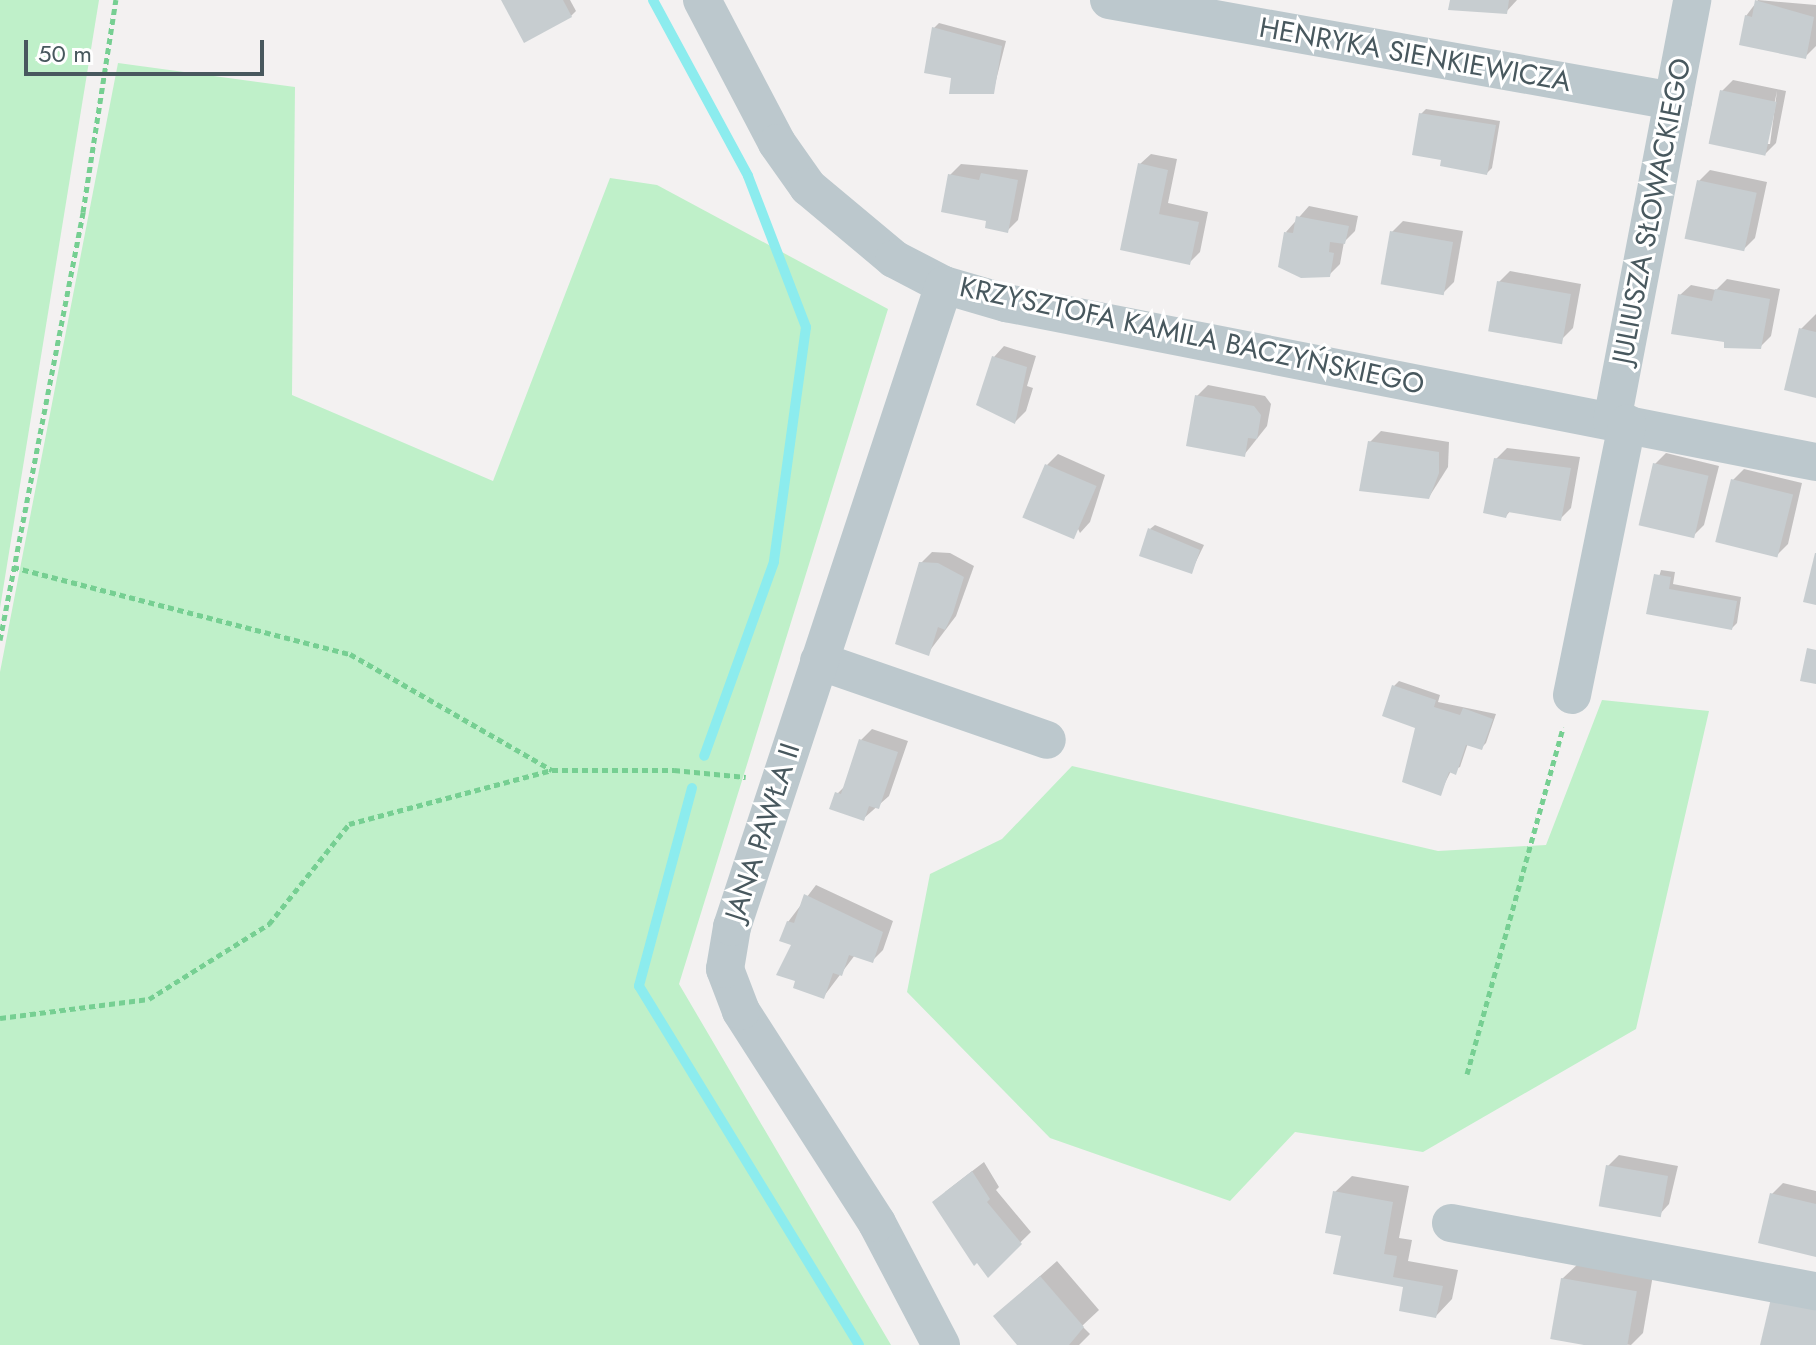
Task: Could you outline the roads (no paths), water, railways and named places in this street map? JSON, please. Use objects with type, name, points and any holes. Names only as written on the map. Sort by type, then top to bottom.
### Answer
[{"type":"street","name":"KRZYSZTOFA KAMILA BACZYŃSKIEGO","points":[[702,0],[777,143],[808,187],[894,259],[944,285],[1006,303],[1816,462]]},
{"type":"street","name":"HENRYKA SIENKIEWICZA","points":[[1109,0],[1673,101]]},
{"type":"street","name":"JULIUSZA SŁOWACKIEGO","points":[[1572,695],[1692,0]]},
{"type":"street","name":"JANA PAWŁA II","points":[[941,1345],[877,1223],[741,1011],[725,969],[732,927],[944,285]]},
{"type":"street","points":[[819,661],[1047,740]]},
{"type":"street","points":[[1451,1223],[1816,1291]]},
{"type":"waterway","points":[[653,0],[748,176],[806,327],[774,562],[704,756]]},
{"type":"waterway","points":[[692,788],[639,986],[859,1345]]}]
